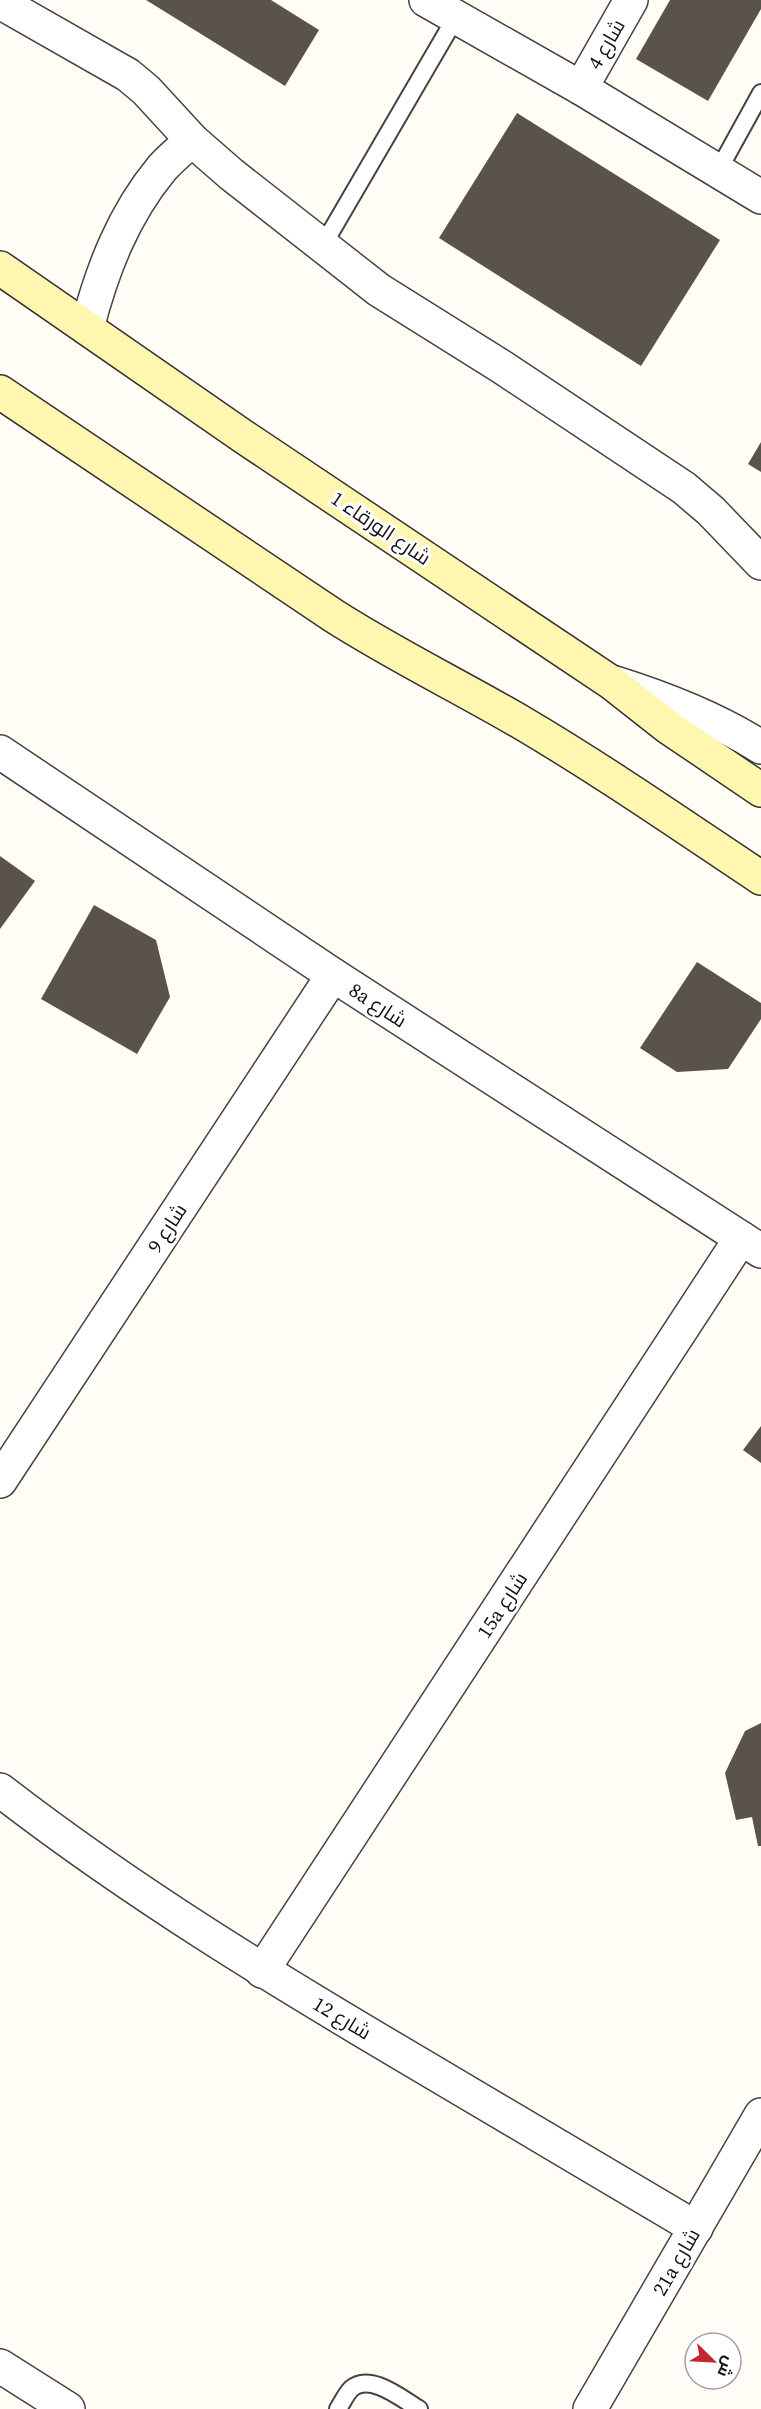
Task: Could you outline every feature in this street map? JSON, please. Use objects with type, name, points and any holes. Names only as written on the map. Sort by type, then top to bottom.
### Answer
[{"type":"main road","name":"شارع الورقاء 1","points":[[0,268],[254,444],[612,683],[668,727],[761,790]]},
{"type":"main road","points":[[0,392],[370,639],[441,676],[596,767],[761,878]]},
{"type":"street","points":[[426,0],[581,88],[761,197]]},
{"type":"street","name":"شارع 4","points":[[581,88],[631,0]]},
{"type":"street","points":[[0,2],[128,75],[159,102],[192,140],[322,247],[379,290],[502,367],[684,488],[711,511],[761,562]]},
{"type":"street","points":[[87,328],[98,284],[115,243],[136,203],[163,167],[192,140]]},
{"type":"street","points":[[612,683],[686,708],[761,747]]},
{"type":"street","name":"8a شارع","points":[[0,752],[333,975],[751,1244]]},
{"type":"street","name":"شارع 9","points":[[0,1481],[333,975]]},
{"type":"street","name":"15a شارع","points":[[262,1971],[751,1244]]},
{"type":"street","name":"شارع 12","points":[[0,1790],[58,1835],[159,1905],[262,1971],[696,2228]]},
{"type":"street","name":"21a شارع","points":[[591,2409],[761,2115]]},
{"type":"street","points":[[0,2366],[56,2406]]},
{"type":"lane","points":[[322,247],[456,17]]},
{"type":"lane","points":[[717,171],[761,93]]},
{"type":"lane","points":[[338,2409],[351,2389],[361,2384],[371,2383],[419,2409]]},
{"type":"building","points":[[146,0],[271,0],[319,30],[285,86]]},
{"type":"building","points":[[670,0],[761,0],[761,9],[708,101],[636,59]]},
{"type":"building","points":[[517,113],[720,240],[641,366],[439,238]]},
{"type":"building","points":[[761,442],[761,472],[748,464]]},
{"type":"building","points":[[0,856],[35,881],[0,929]]},
{"type":"building","points":[[94,905],[156,940],[170,997],[137,1054],[41,999]]},
{"type":"building","points":[[697,962],[761,1003],[761,1019],[728,1069],[677,1072],[640,1048]]},
{"type":"building","points":[[761,1426],[761,1463],[743,1450]]},
{"type":"building","points":[[761,1723],[761,1846],[758,1846],[752,1817],[736,1820],[725,1773],[745,1731]]}]
